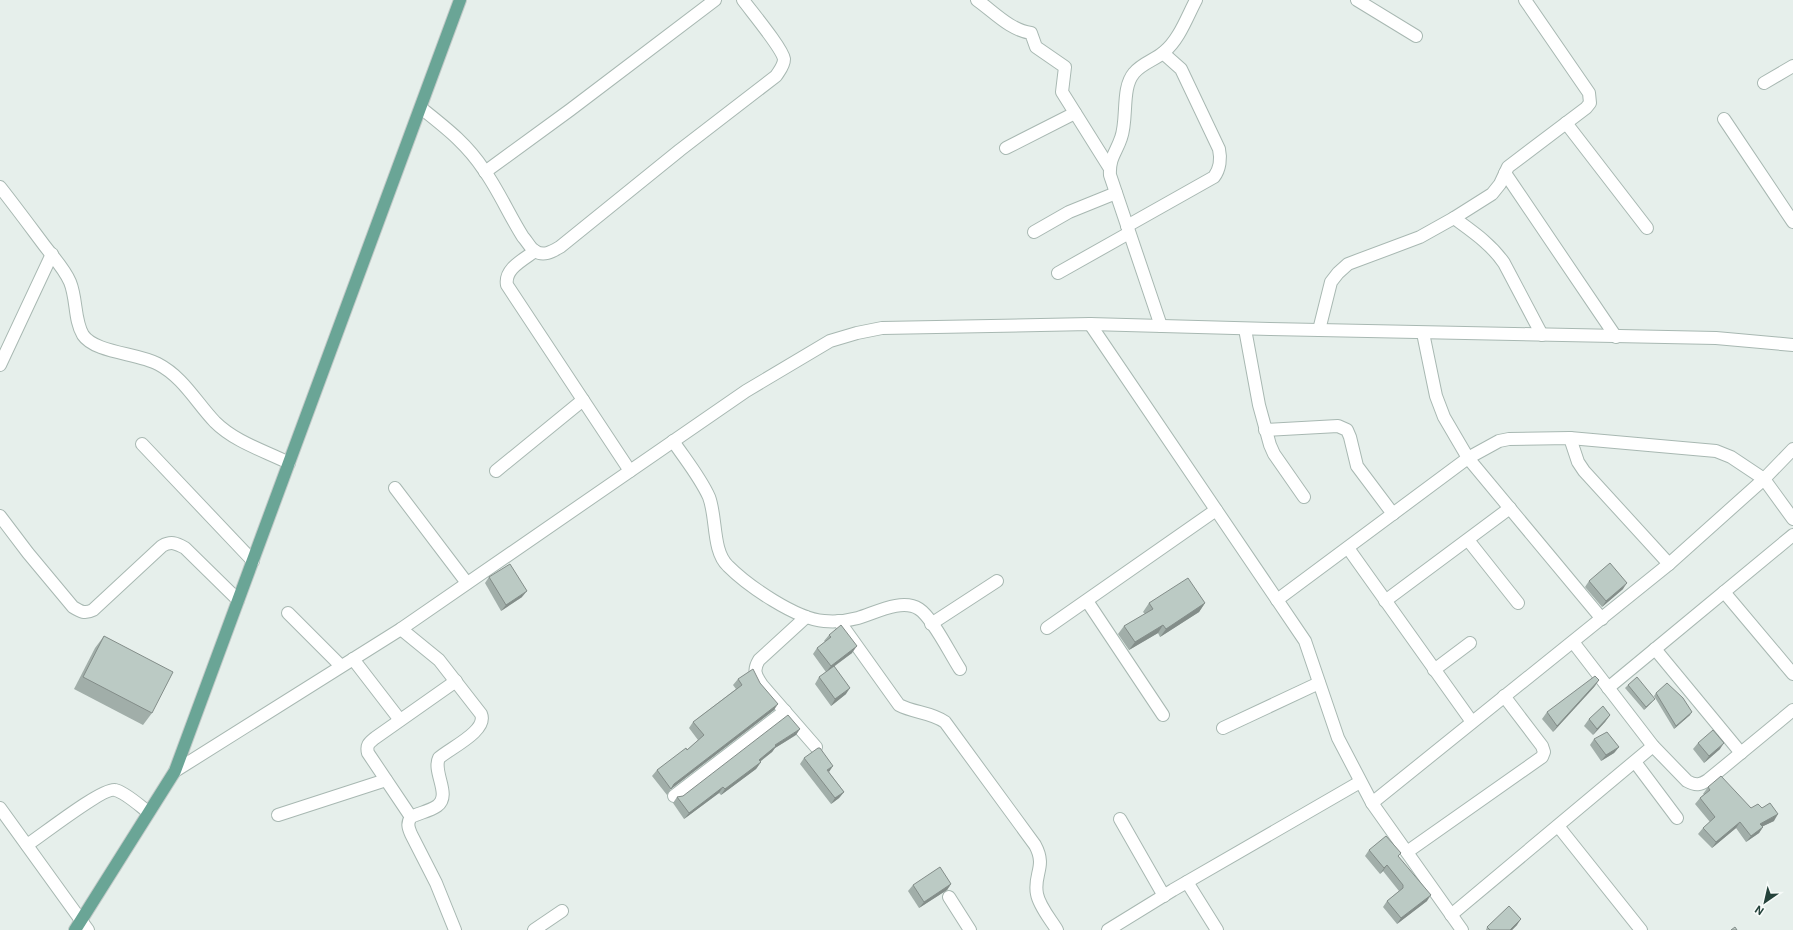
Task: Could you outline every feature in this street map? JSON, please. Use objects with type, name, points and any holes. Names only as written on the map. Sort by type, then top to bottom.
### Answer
[{"type":"main road","points":[[82,927],[148,812],[175,771],[460,0]]},
{"type":"street","points":[[486,172],[715,0]]},
{"type":"street","points":[[421,108],[462,141],[470,150],[486,172],[516,226],[535,251],[541,254],[548,253],[560,247],[680,150],[776,76],[782,68],[784,60],[779,49],[743,0]]},
{"type":"street","points":[[977,0],[1014,28],[1031,33],[1036,47],[1065,67],[1062,92],[1109,167]]},
{"type":"street","points":[[1161,326],[1110,175],[1109,167],[1111,157],[1121,138],[1124,126],[1129,82],[1134,73],[1142,65],[1163,53],[1170,46],[1196,0]]},
{"type":"street","points":[[1358,0],[1416,36]]},
{"type":"street","points":[[1319,330],[1332,282],[1338,273],[1348,264],[1420,237],[1492,194],[1500,184],[1508,167],[1590,103],[1589,93],[1525,0]]},
{"type":"street","points":[[1058,273],[1214,177],[1219,169],[1219,148],[1181,70],[1163,53]]},
{"type":"street","points":[[1764,83],[1793,66]]},
{"type":"street","points":[[1006,148],[1075,113]]},
{"type":"street","points":[[1724,119],[1793,222]]},
{"type":"street","points":[[1566,123],[1647,228]]},
{"type":"street","points":[[1505,173],[1616,337]]},
{"type":"street","points":[[0,187],[52,254],[70,281],[75,295],[79,323],[83,335],[92,344],[131,354],[163,367],[179,379],[216,422],[227,432],[289,463]]},
{"type":"street","points":[[1034,232],[1064,214],[1116,193]]},
{"type":"street","points":[[1454,218],[1490,245],[1497,253],[1504,263],[1542,335]]},
{"type":"street","points":[[535,251],[508,272],[506,278],[507,285],[630,471]]},
{"type":"street","points":[[0,365],[52,254]]},
{"type":"street","points":[[175,771],[401,628],[746,391],[830,341],[857,333],[882,328],[1090,324],[1245,329],[1716,338],[1793,345]]},
{"type":"street","points":[[1090,324],[1305,641],[1338,738],[1360,782],[1372,803],[1462,930]]},
{"type":"street","points":[[1245,329],[1265,430],[1274,454],[1304,497]]},
{"type":"street","points":[[1423,332],[1436,396],[1444,417],[1468,458],[1602,619]]},
{"type":"street","points":[[496,471],[583,400]]},
{"type":"street","points":[[1265,430],[1338,426],[1347,430],[1357,466],[1393,514]]},
{"type":"street","points":[[1277,600],[1468,458],[1499,441],[1509,439],[1570,438],[1716,451],[1731,457],[1764,479],[1793,519]]},
{"type":"street","points":[[1570,438],[1578,462],[1584,471],[1669,564]]},
{"type":"street","points":[[673,441],[702,482],[712,506],[721,558],[736,574],[769,598],[806,617],[823,621],[839,621],[856,618],[899,606],[909,605],[919,609],[931,624],[960,669]]},
{"type":"street","points":[[142,444],[253,561]]},
{"type":"street","points":[[1372,803],[1669,564],[1764,479],[1793,450]]},
{"type":"street","points":[[394,488],[467,583]]},
{"type":"street","points":[[1385,601],[1510,508]]},
{"type":"street","points":[[1047,628],[1216,510]]},
{"type":"street","points":[[0,516],[73,607],[81,612],[87,613],[93,610],[162,546],[169,542],[177,543],[185,548],[238,600]]},
{"type":"street","points":[[1608,688],[1793,535]]},
{"type":"street","points":[[1468,540],[1518,603]]},
{"type":"street","points":[[1348,548],[1472,722]]},
{"type":"street","points":[[931,624],[997,581]]},
{"type":"street","points":[[1724,592],[1793,674]]},
{"type":"street","points":[[1087,600],[1163,715]]},
{"type":"street","points":[[288,613],[341,666]]},
{"type":"street","points":[[806,617],[759,660],[754,667],[756,676],[784,711],[816,747]]},
{"type":"street","points":[[839,621],[899,705],[906,709],[939,718],[945,722],[1035,845],[1040,853],[1041,862],[1036,886],[1037,895],[1058,930]]},
{"type":"street","points":[[401,628],[439,660],[481,714],[483,719],[482,724],[475,732],[439,758],[436,763],[442,787],[443,796],[441,803],[436,807],[411,817]]},
{"type":"street","points":[[1573,642],[1653,746],[1687,781],[1693,784],[1701,784],[1708,780],[1793,710]]},
{"type":"street","points":[[1434,670],[1470,643]]},
{"type":"street","points":[[1655,649],[1741,753]]},
{"type":"street","points":[[353,659],[400,720]]},
{"type":"street","points":[[455,930],[436,883],[408,828],[411,817],[368,753],[367,747],[369,742],[456,681]]},
{"type":"street","points":[[1223,728],[1319,683]]},
{"type":"street","points":[[1407,852],[1542,757],[1544,752],[1542,746],[1504,696]]},
{"type":"street","points":[[674,796],[784,711]]},
{"type":"street","points":[[1451,915],[1653,746]]},
{"type":"street","points":[[1635,762],[1677,818]]},
{"type":"street","points":[[278,815],[386,780]]},
{"type":"street","points":[[1108,930],[1187,882],[1360,782]]},
{"type":"street","points":[[28,846],[88,802],[108,790],[114,789],[120,792],[148,812]]},
{"type":"street","points":[[0,808],[28,846],[82,927]]},
{"type":"street","points":[[1120,819],[1164,896]]},
{"type":"street","points":[[1558,826],[1641,930]]},
{"type":"street","points":[[1187,882],[1217,930]]},
{"type":"street","points":[[949,896],[970,930]]},
{"type":"street","points":[[534,930],[562,911]]},
{"type":"building","points":[[1610,563],[1627,583],[1606,601],[1589,581]]},
{"type":"building","points":[[510,564],[527,591],[506,605],[489,577]]},
{"type":"building","points":[[1188,578],[1205,603],[1166,629],[1163,625],[1135,642],[1124,626],[1153,609],[1149,603]]},
{"type":"building","points":[[841,625],[857,646],[831,666],[817,648],[831,637],[829,635]]},
{"type":"building","points":[[104,636],[173,672],[152,713],[83,677]]},
{"type":"building","points":[[834,666],[850,688],[835,699],[819,677]]},
{"type":"building","points":[[753,669],[760,683],[778,704],[674,784],[671,789],[657,770],[686,748],[687,750],[704,735],[693,722],[742,685],[738,679]]},
{"type":"building","points":[[1595,676],[1599,680],[1557,726],[1547,712]]},
{"type":"building","points":[[1637,677],[1655,699],[1646,707],[1628,685]]},
{"type":"building","points":[[1667,683],[1683,698],[1692,712],[1676,726],[1656,693]]},
{"type":"building","points":[[1603,706],[1610,715],[1597,729],[1589,719]]},
{"type":"building","points":[[788,715],[800,729],[775,745],[776,746],[759,760],[761,762],[725,789],[723,787],[689,813],[677,797],[683,796]]},
{"type":"building","points":[[1713,730],[1724,743],[1709,756],[1698,743]]},
{"type":"building","points":[[1607,732],[1619,747],[1606,755],[1594,739]]},
{"type":"building","points":[[820,748],[833,766],[827,770],[844,792],[835,798],[804,758]]},
{"type":"building","points":[[1721,776],[1751,808],[1758,804],[1762,808],[1770,803],[1778,814],[1760,824],[1763,827],[1751,836],[1740,822],[1716,842],[1703,828],[1715,817],[1700,798],[1710,790],[1708,787]]},
{"type":"building","points":[[1386,836],[1401,853],[1398,856],[1431,895],[1401,918],[1387,901],[1403,888],[1403,885],[1387,865],[1384,868],[1369,850]]},
{"type":"building","points":[[940,867],[951,884],[924,902],[913,885]]},
{"type":"building","points":[[1509,906],[1521,919],[1510,930],[1490,930],[1487,927]]}]
